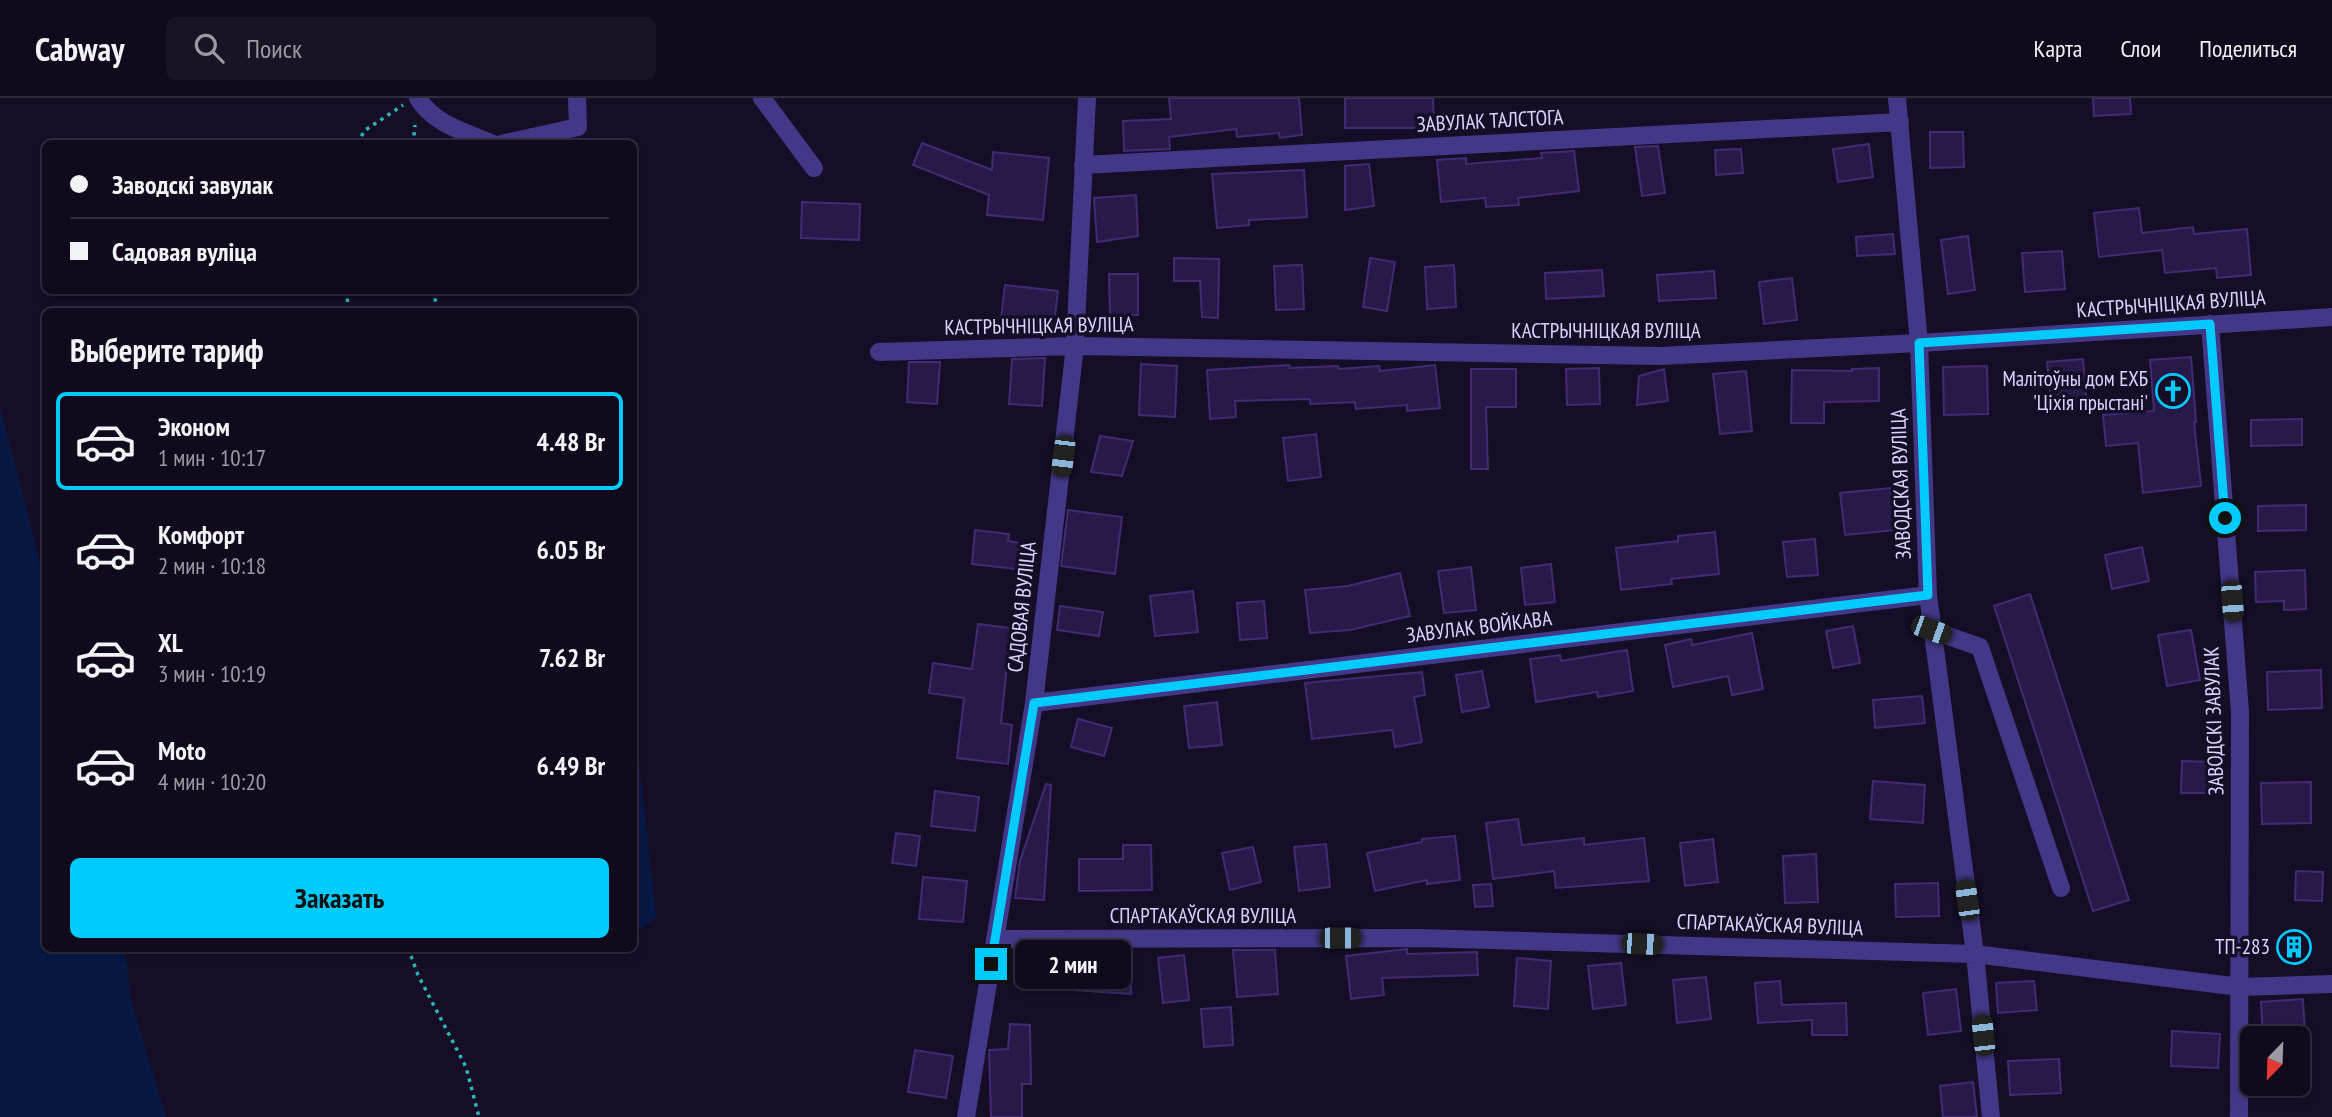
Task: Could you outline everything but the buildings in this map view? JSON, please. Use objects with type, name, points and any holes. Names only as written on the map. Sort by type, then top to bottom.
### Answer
[{"type":"street","points":[[415,98],[426,112],[440,121],[484,140]]},
{"type":"street","points":[[519,140],[578,127],[577,98]]},
{"type":"street","points":[[762,98],[814,168]]},
{"type":"street","name":"САДОВАЯ ВУЛІЦА","points":[[966,1117],[1034,703],[1075,346],[1087,98]]},
{"type":"street","name":"ЗАВОДСКАЯ ВУЛІЦА","points":[[1897,98],[1919,343],[1931,630],[1975,954],[1991,1117]]},
{"type":"street","name":"ЗАВУЛАК ТАЛСТОГА","points":[[1083,165],[1899,122]]},
{"type":"street","name":"КАСТРЫЧНІЦКАЯ ВУЛІЦА","points":[[879,352],[1075,346],[1660,356],[2332,317]]},
{"type":"street","name":"ЗАВОДСКІ ЗАВУЛАК","points":[[2210,324],[2240,712],[2239,1117]]},
{"type":"street","name":"ЗАВУЛАК ВОЙКАВА","points":[[1034,703],[1928,595]]},
{"type":"street","points":[[1931,630],[1980,647],[2061,888]]},
{"type":"street","name":"СПАРТАКАЎСКАЯ ВУЛІЦА","points":[[995,939],[1419,938],[1975,954],[2239,987],[2332,984]]},
{"type":"path","points":[[361,140],[364,131],[415,98]]},
{"type":"path","points":[[434,294],[437,308]]},
{"type":"path","points":[[409,952],[418,975],[466,1067],[479,1117]]},
{"type":"water","points":[[0,407],[42,570],[42,952],[125,952],[131,1001],[166,1117],[0,1117]]},
{"type":"water","points":[[637,743],[656,917],[637,929]]},
{"type":"place","name":"Малітоўны дом ЕХБ 'Ціхія прыстані'","points":[[2173,391]]},
{"type":"place","name":"ТП-283","points":[[2294,947]]},
{"type":"route","points":[[991,964],[1034,703],[1928,595],[1919,343],[2210,324],[2225,518]]}]
